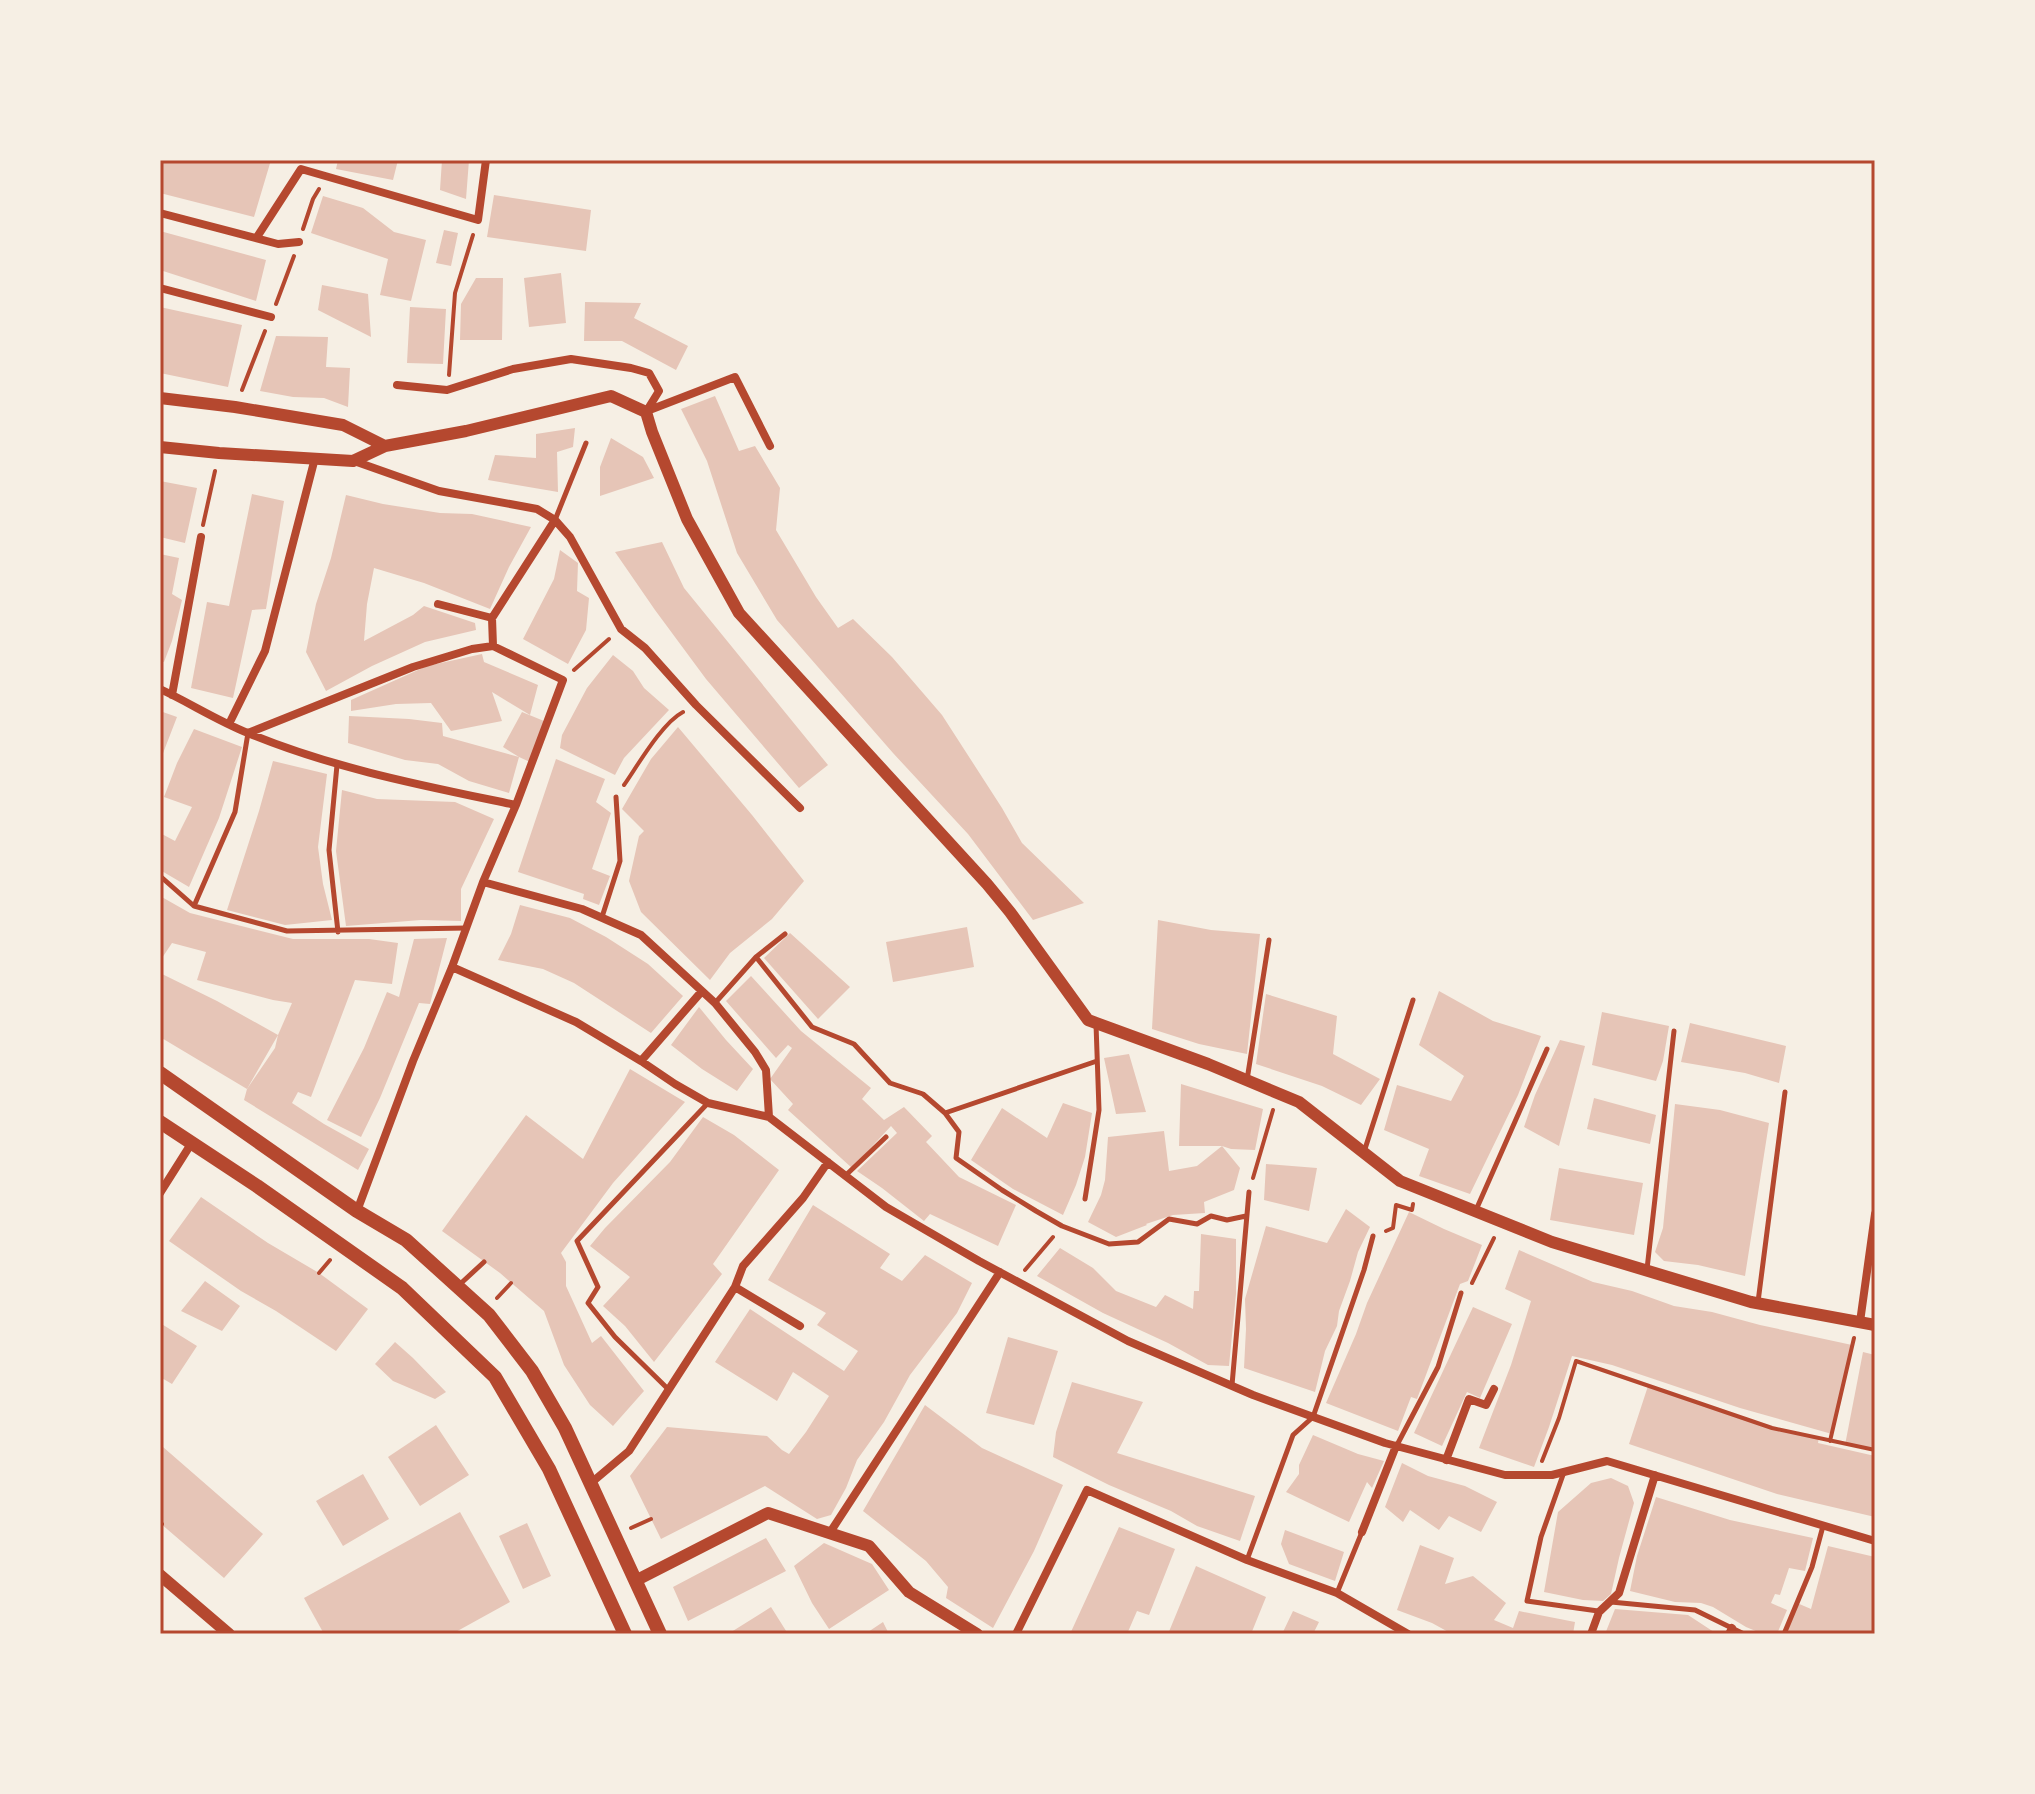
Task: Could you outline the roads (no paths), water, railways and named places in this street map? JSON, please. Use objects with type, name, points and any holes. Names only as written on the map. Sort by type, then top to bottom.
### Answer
[{"type":"main road","points":[[160,1073],[357,1211],[406,1240],[489,1315],[532,1371],[565,1428],[660,1634]]},
{"type":"main road","points":[[160,1122],[402,1288],[495,1377],[549,1469],[625,1634]]},
{"type":"street","points":[[257,237],[301,169],[478,220],[486,160]]},
{"type":"street","points":[[160,213],[278,244],[299,242]]},
{"type":"street","points":[[160,288],[271,317]]},
{"type":"street","points":[[397,385],[447,390],[513,369],[571,359],[649,373],[659,391],[646,412],[652,432],[687,519],[739,613],[987,884],[1088,1020],[1299,1102],[1400,1181],[1552,1242],[1758,1303],[1875,1325]]},
{"type":"street","points":[[353,461],[385,446],[466,431],[611,396],[646,412],[735,377],[770,446]]},
{"type":"street","points":[[160,398],[343,425],[385,446]]},
{"type":"street","points":[[160,447],[353,461],[439,491],[537,509],[555,520],[570,537],[621,629],[645,648],[696,705],[800,808]]},
{"type":"street","points":[[229,724],[265,651],[315,458]]},
{"type":"street","points":[[493,646],[492,618],[555,520]]},
{"type":"street","points":[[172,695],[201,537]]},
{"type":"street","points":[[438,604],[492,618]]},
{"type":"street","points":[[248,733],[413,667],[472,649],[493,646],[563,680],[357,1211]]},
{"type":"street","points":[[160,689],[248,733],[337,765],[516,805]]},
{"type":"street","points":[[483,882],[582,909],[641,935],[715,1003],[755,1052],[766,1070],[769,1117]]},
{"type":"street","points":[[452,967],[576,1022],[708,1103],[769,1117],[886,1207],[1128,1341],[1231,1386],[1396,1446],[1505,1475],[1552,1475],[1607,1461],[1875,1541]]},
{"type":"street","points":[[641,1061],[702,991]]},
{"type":"street","points":[[160,1193],[191,1144]]},
{"type":"street","points":[[591,1483],[629,1451],[735,1287],[743,1266],[803,1198],[828,1162]]},
{"type":"street","points":[[1860,1322],[1875,1214]]},
{"type":"street","points":[[829,1534],[1000,1272]]},
{"type":"street","points":[[735,1287],[800,1326]]},
{"type":"street","points":[[1446,1460],[1469,1399],[1486,1405],[1494,1389]]},
{"type":"street","points":[[1362,1532],[1396,1446]]},
{"type":"street","points":[[1591,1634],[1599,1612],[1619,1593],[1655,1475]]},
{"type":"street","points":[[1016,1634],[1087,1490],[1247,1560],[1337,1593],[1408,1634]]},
{"type":"street","points":[[635,1581],[768,1513],[869,1546],[909,1592],[977,1634]]},
{"type":"street","points":[[160,1575],[229,1634]]},
{"type":"lane","points":[[555,520],[586,443]]},
{"type":"lane","points":[[194,906],[235,812],[248,733]]},
{"type":"lane","points":[[337,765],[329,850],[338,932]]},
{"type":"lane","points":[[602,917],[620,861],[616,797]]},
{"type":"lane","points":[[160,876],[194,906],[287,931],[467,928]]},
{"type":"lane","points":[[715,1003],[756,957],[785,934]]},
{"type":"lane","points":[[1247,1080],[1269,940]]},
{"type":"lane","points":[[756,957],[812,1027],[854,1044],[890,1083],[923,1094],[945,1113],[959,1132],[956,1158],[1062,1226],[1109,1244],[1138,1242],[1169,1219],[1197,1224],[1211,1216],[1227,1220],[1246,1216]]},
{"type":"lane","points":[[1364,1153],[1413,1000]]},
{"type":"lane","points":[[1085,1199],[1099,1110],[1096,1023]]},
{"type":"lane","points":[[1647,1270],[1674,1031]]},
{"type":"lane","points":[[1475,1211],[1547,1049]]},
{"type":"lane","points":[[945,1113],[1097,1061]]},
{"type":"lane","points":[[1758,1303],[1785,1092]]},
{"type":"lane","points":[[668,1389],[615,1337],[588,1303],[598,1287],[577,1241],[708,1103]]},
{"type":"lane","points":[[845,1176],[886,1137]]},
{"type":"lane","points":[[1231,1386],[1249,1192]]},
{"type":"lane","points":[[1247,1560],[1293,1435],[1313,1417],[1373,1236]]},
{"type":"lane","points":[[457,1287],[484,1262]]},
{"type":"lane","points":[[1396,1446],[1438,1367],[1461,1293]]},
{"type":"lane","points":[[1564,1472],[1541,1537],[1527,1601],[1599,1612]]},
{"type":"lane","points":[[1784,1634],[1812,1567],[1824,1525]]},
{"type":"lane","points":[[1337,1593],[1362,1532]]},
{"type":"lane","points":[[1610,1602],[1695,1610],[1731,1631],[1744,1634]]}]
